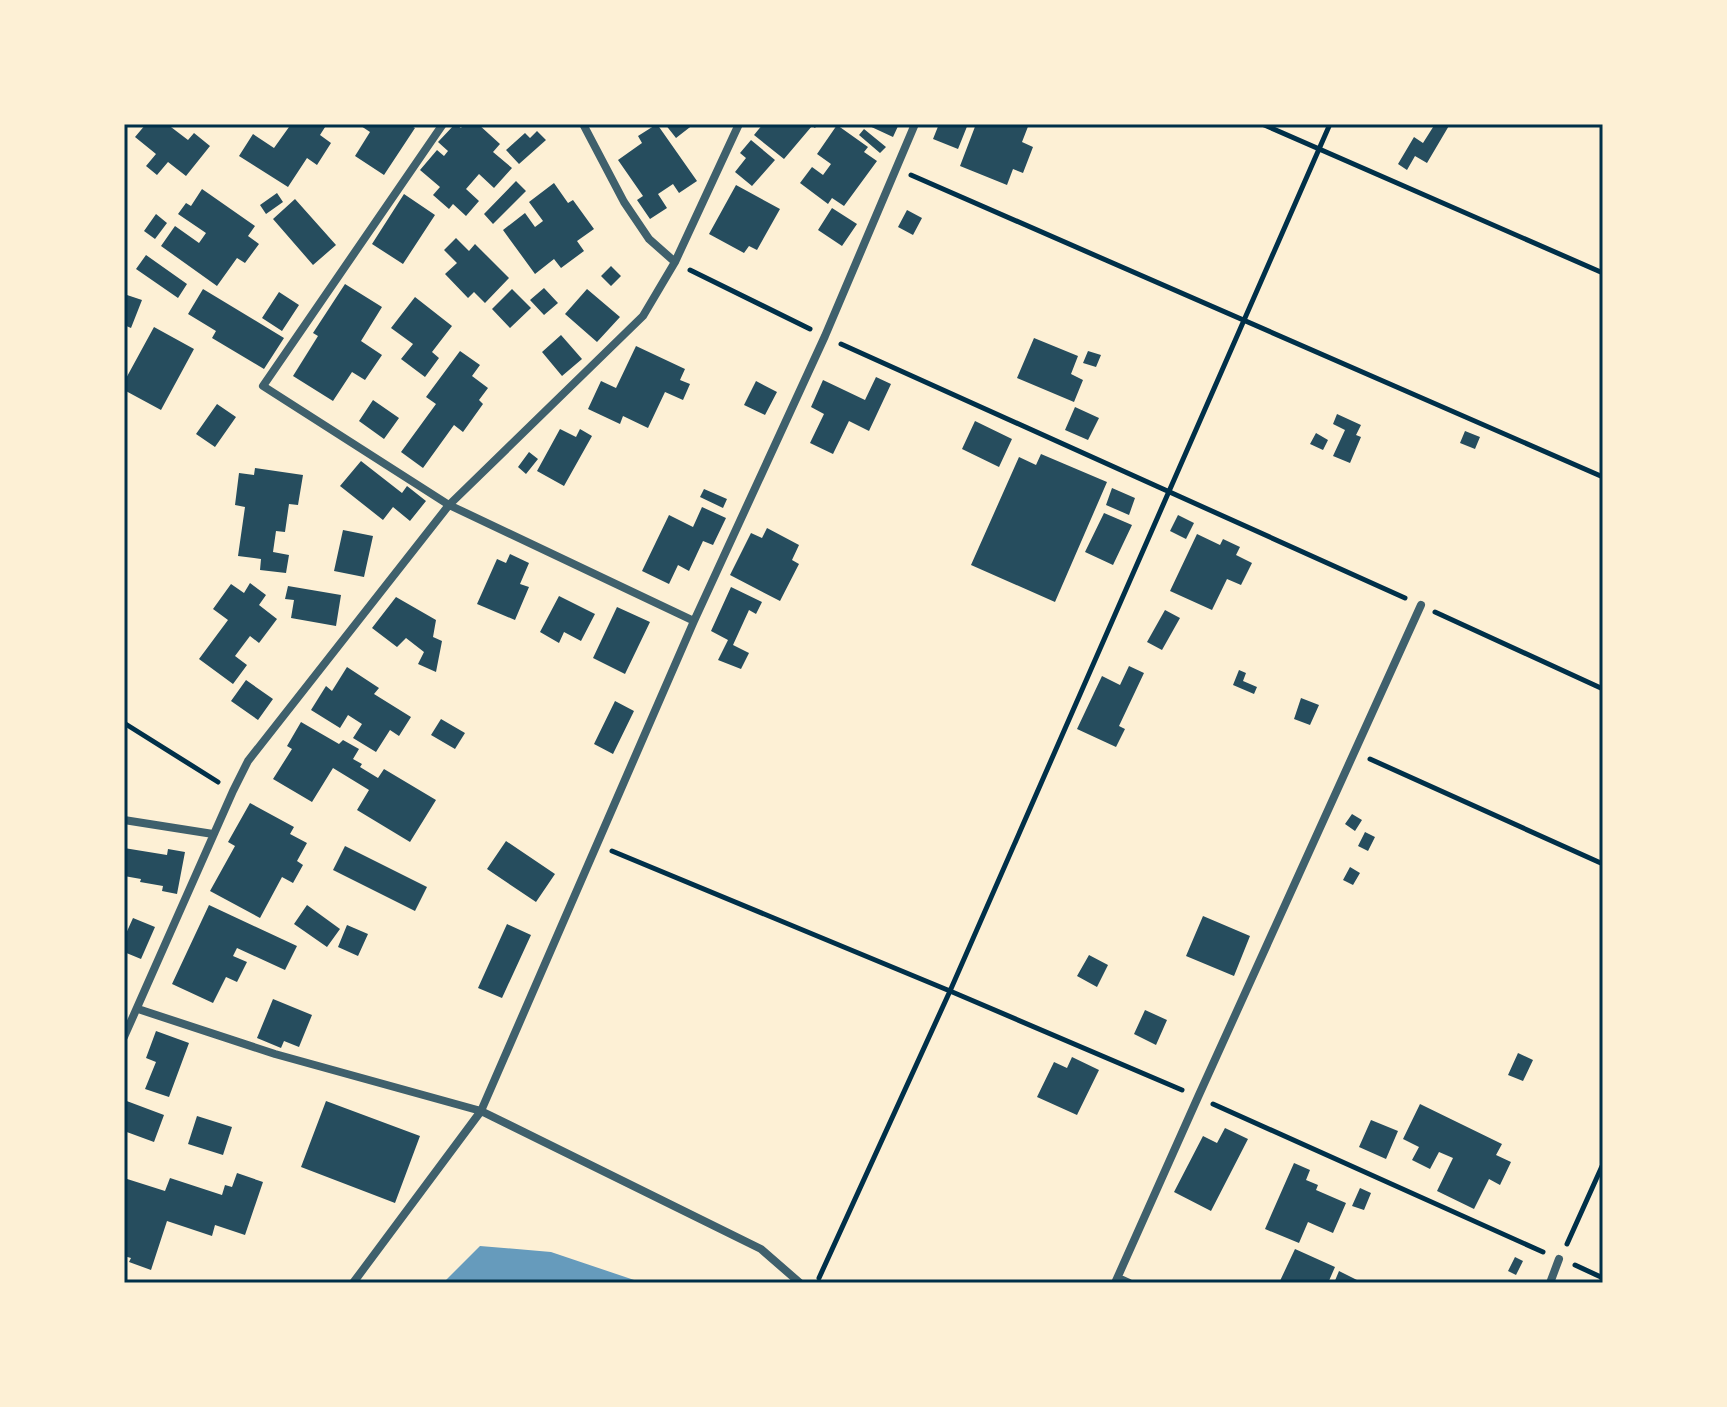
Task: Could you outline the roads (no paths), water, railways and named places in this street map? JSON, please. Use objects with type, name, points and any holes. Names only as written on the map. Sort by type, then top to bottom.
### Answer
[{"type":"street","points":[[443,124],[263,386],[449,505],[694,621]]},
{"type":"street","points":[[583,124],[624,202],[649,239],[675,262]]},
{"type":"street","points":[[124,1037],[248,761],[449,505],[643,316],[675,262],[739,124]]},
{"type":"street","points":[[353,1283],[481,1111],[694,621],[825,336],[915,124]]},
{"type":"street","points":[[1129,1283],[1117,1280],[1421,605]]},
{"type":"street","points":[[124,820],[213,834]]},
{"type":"street","points":[[138,1009],[275,1054],[481,1111],[761,1249],[800,1283]]},
{"type":"street","points":[[1550,1283],[1559,1259]]},
{"type":"water","points":[[480,1246],[551,1252],[643,1283],[443,1283]]}]
